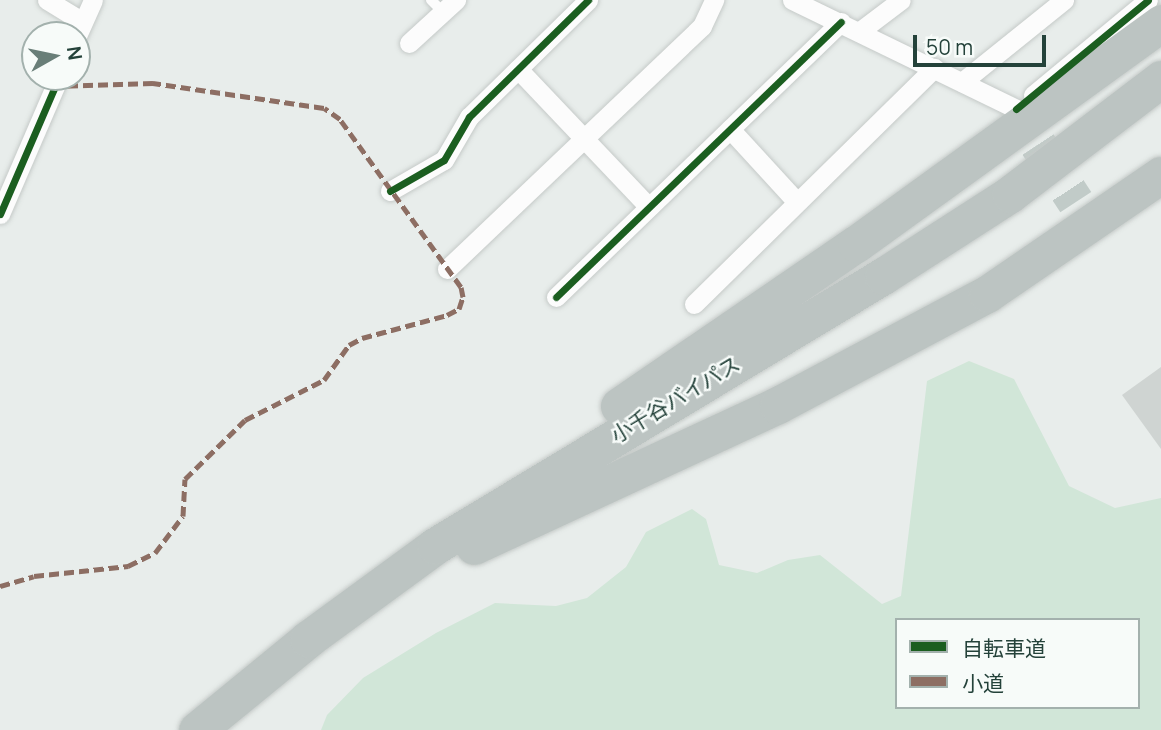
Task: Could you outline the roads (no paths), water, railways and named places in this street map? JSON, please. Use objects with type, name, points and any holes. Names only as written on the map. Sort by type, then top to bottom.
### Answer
[{"type":"highway","points":[[435,546],[539,456],[735,329],[1026,125],[1161,23]]},
{"type":"highway","name":"小千谷バイパス","points":[[197,730],[401,569],[435,546],[883,276],[1010,194],[1161,79]]},
{"type":"highway","points":[[401,569],[453,556],[778,405],[987,294],[1084,214],[1161,175]]},
{"type":"street","points":[[47,0],[71,21]]},
{"type":"street","points":[[84,21],[93,0]]},
{"type":"street","points":[[390,191],[444,160],[469,117],[589,0]]},
{"type":"street","points":[[447,269],[702,26],[714,0]]},
{"type":"street","points":[[792,0],[962,82],[1026,125],[1148,0]]},
{"type":"street","points":[[860,31],[901,0]]},
{"type":"street","points":[[962,82],[1064,0]]},
{"type":"street","points":[[409,43],[443,4]]},
{"type":"street","points":[[556,297],[841,22]]},
{"type":"street","points":[[694,304],[934,68]]},
{"type":"street","points":[[518,69],[649,207]]},
{"type":"street","points":[[0,214],[4,193],[52,91]]},
{"type":"street","points":[[730,129],[797,202]]},
{"type":"tunnel","points":[[1038,144],[1076,202]]}]
